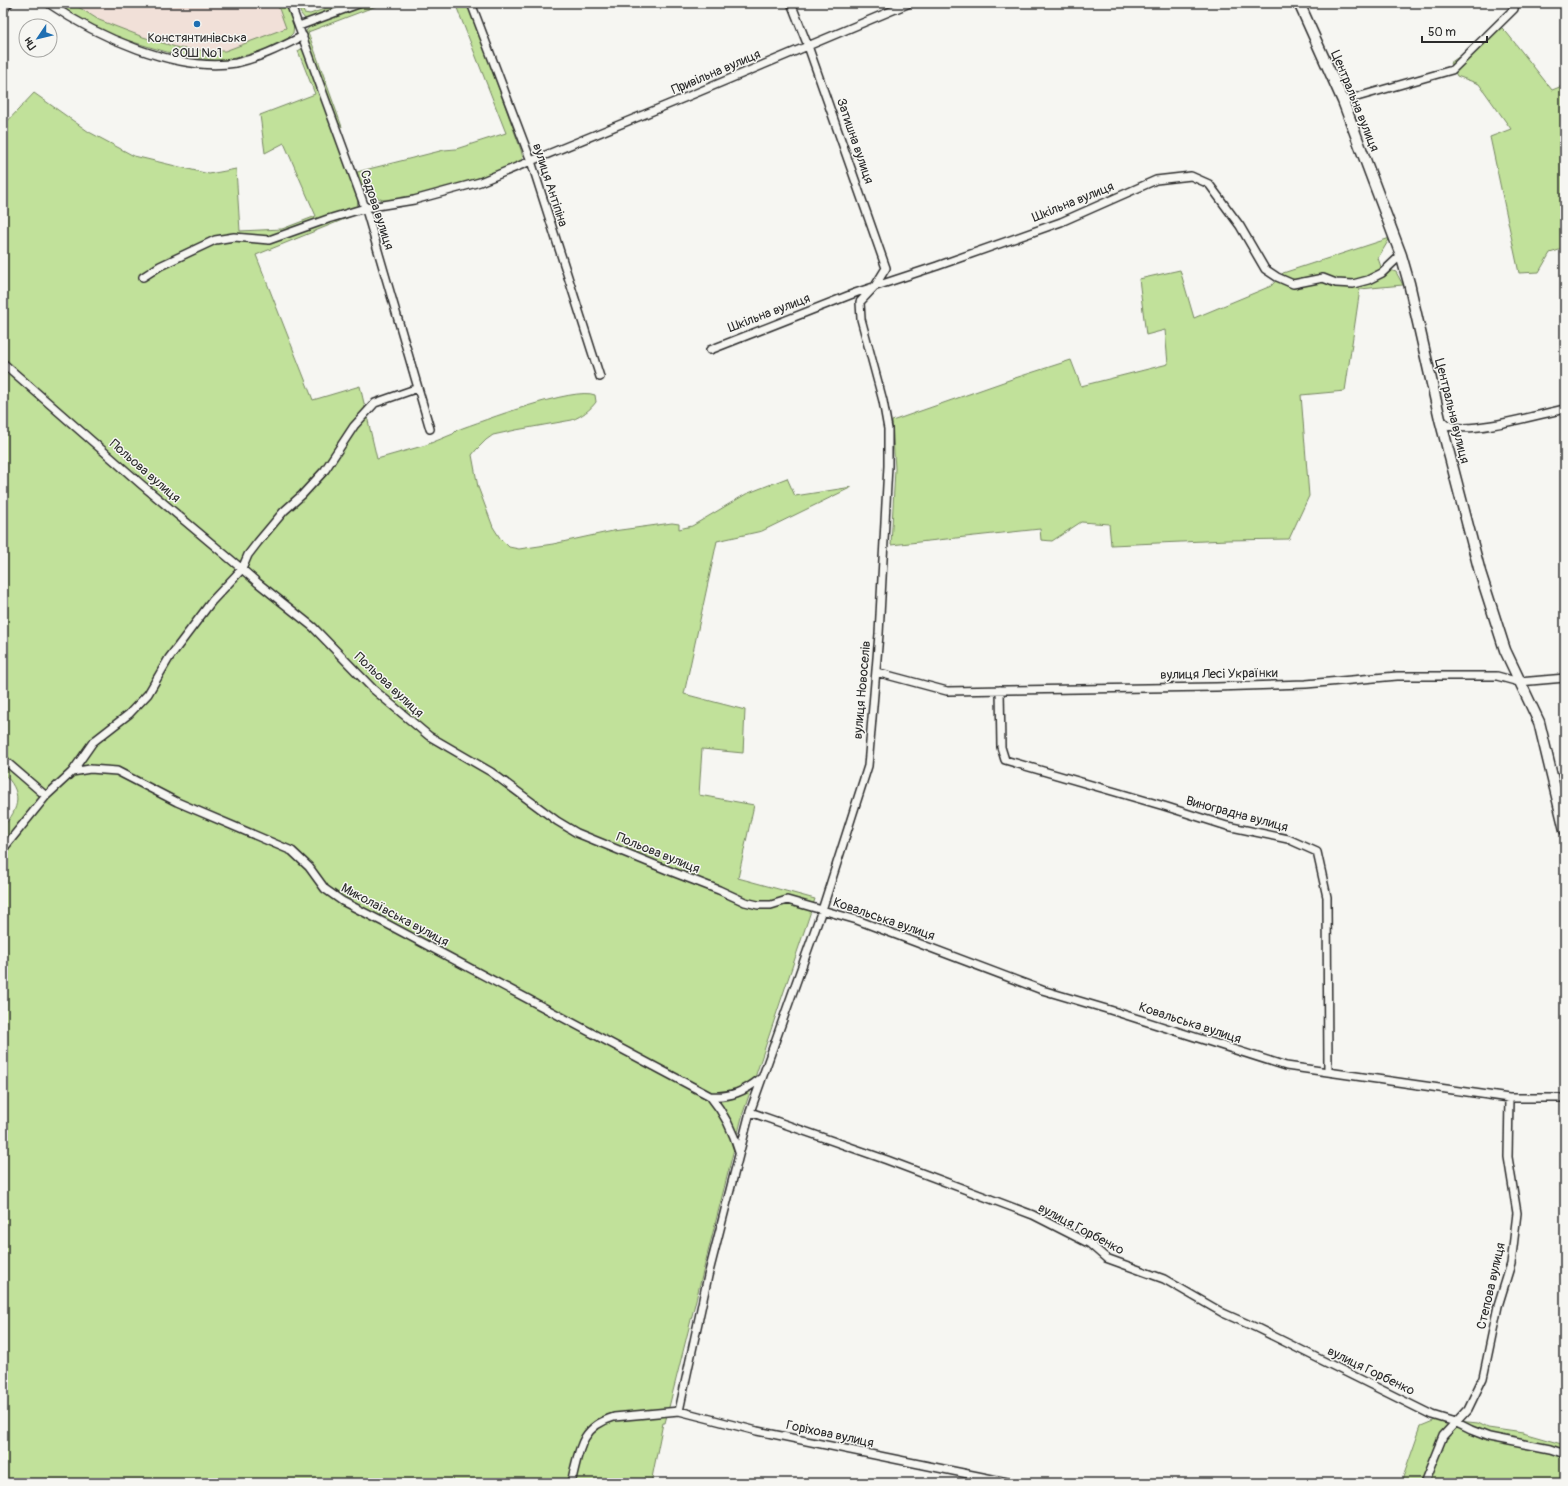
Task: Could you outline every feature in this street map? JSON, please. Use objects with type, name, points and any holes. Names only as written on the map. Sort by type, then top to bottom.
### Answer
[{"type":"street","points":[[3,10],[9,3]]},
{"type":"street","points":[[48,3],[93,30],[133,47],[175,60],[203,64],[235,63],[254,58],[275,50],[303,36]]},
{"type":"street","name":"Садова вулиця","points":[[290,3],[365,208],[430,429]]},
{"type":"street","points":[[299,26],[361,3]]},
{"type":"street","name":"вулиця Антіпіна","points":[[471,3],[531,161],[600,377]]},
{"type":"street","name":"Затишна вулиця","points":[[791,3],[808,46],[886,268],[875,286]]},
{"type":"street","name":"Привільна вулиця","points":[[142,277],[160,266],[215,240],[234,237],[269,240],[328,219],[365,208],[414,200],[480,182],[910,3]]},
{"type":"street","name":"Центральна вулиця","points":[[1299,3],[1343,101],[1401,255],[1440,419],[1480,572],[1505,650],[1538,722],[1565,830]]},
{"type":"street","points":[[1343,101],[1452,70],[1514,9],[1515,3]]},
{"type":"street","name":"Шкільна вулиця","points":[[710,350],[875,286],[937,266],[1061,222],[1156,180],[1191,176],[1209,184],[1240,226],[1265,269],[1277,277],[1293,284],[1323,278],[1336,283],[1353,284],[1368,280],[1382,273],[1401,255]]},
{"type":"street","name":"вулиця Новоселів","points":[[679,1412],[708,1276],[750,1112],[822,910],[868,766],[880,634],[888,466],[888,429],[883,401],[861,319],[860,302],[875,286]]},
{"type":"street","name":"Польова вулиця","points":[[3,363],[142,485],[258,583],[313,627],[373,689],[429,736],[491,772],[557,821],[578,833],[745,902],[758,905],[770,905],[787,900],[822,910]]},
{"type":"street","points":[[3,849],[46,796],[72,772],[93,742],[129,714],[148,694],[169,658],[212,601],[242,569],[248,555],[284,511],[302,495],[325,470],[354,426],[376,403],[418,388]]},
{"type":"street","points":[[1440,419],[1449,426],[1461,428],[1487,426],[1565,408]]},
{"type":"street","name":"вулиця Лесі Українки","points":[[876,672],[947,692],[1306,684],[1397,676],[1496,676],[1519,682],[1565,678]]},
{"type":"street","name":"Виноградна вулиця","points":[[1000,690],[1001,747],[1005,760],[1164,806],[1227,826],[1288,839],[1317,852],[1327,897],[1328,1072]]},
{"type":"street","points":[[3,759],[46,796]]},
{"type":"street","name":"Миколаївська вулиця","points":[[72,772],[90,769],[117,771],[176,802],[292,851],[309,867],[325,889],[342,901],[710,1096],[722,1110],[728,1121],[740,1152]]},
{"type":"street","name":"Ковальська вулиця","points":[[822,910],[857,920],[1042,990],[1286,1066],[1509,1098],[1565,1098]]},
{"type":"street","points":[[710,1096],[734,1095],[746,1090],[761,1079]]},
{"type":"street","name":"Степова вулиця","points":[[1424,1483],[1443,1436],[1468,1409],[1482,1378],[1498,1306],[1511,1264],[1517,1214],[1508,1157],[1509,1098]]},
{"type":"street","name":"вулиця Горбенко","points":[[750,1112],[887,1160],[1033,1215],[1090,1244],[1106,1258],[1164,1279],[1223,1313],[1264,1331],[1432,1415],[1455,1422],[1489,1437],[1550,1449],[1565,1454]]},
{"type":"street","name":"Горіхова вулиця","points":[[571,1483],[581,1447],[590,1430],[604,1420],[614,1417],[679,1412],[757,1431],[1012,1483]]},
{"type":"shaded area","name":"Констянтинівська ЗОШ №1","points":[[72,3],[277,3],[287,28],[225,51],[179,48],[143,37],[99,20]]},
{"type":"green space","points":[[54,3],[72,3],[99,20],[143,37],[179,48],[207,51],[225,51],[286,28],[277,3],[286,3],[294,24],[293,33],[285,41],[267,50],[223,61],[184,57],[119,38],[89,25]]},
{"type":"green space","points":[[297,3],[300,3],[304,13],[310,14],[341,3],[353,3],[312,18],[305,19],[301,14]]},
{"type":"green space","points":[[369,3],[384,3],[308,32],[342,127],[338,122],[308,42],[306,31],[311,25]]},
{"type":"green space","points":[[455,3],[468,3],[523,158],[503,169],[429,194],[399,201],[377,198],[369,193],[361,182],[357,172],[444,150],[456,149],[506,133]]},
{"type":"green space","points":[[1496,22],[1507,33],[1552,90],[1565,85],[1565,248],[1550,253],[1539,272],[1519,273],[1490,137],[1511,129],[1479,84],[1457,76],[1450,63],[1460,56]]},
{"type":"green space","points":[[301,49],[306,52],[358,195],[357,214],[256,255],[313,400],[360,386],[377,459],[426,445],[453,434],[457,430],[528,406],[568,395],[595,395],[596,402],[594,405],[586,412],[572,420],[493,435],[486,440],[472,455],[478,487],[493,527],[500,538],[509,547],[519,549],[553,544],[613,531],[672,523],[679,524],[679,529],[692,526],[746,494],[787,478],[795,496],[852,487],[762,531],[717,541],[684,694],[745,710],[743,753],[702,749],[699,795],[754,805],[738,878],[815,899],[743,1113],[665,1423],[663,1423],[651,1483],[3,1483],[3,827],[13,813],[17,800],[14,787],[3,773],[3,126],[34,93],[89,132],[134,156],[209,174],[236,169],[240,231],[282,229],[316,216],[284,143],[265,153],[260,115],[315,94],[298,51]]},
{"type":"green space","points":[[1390,238],[1378,258],[1381,267],[1396,272],[1403,285],[1360,289],[1345,391],[1301,395],[1309,496],[1289,539],[1111,545],[1109,524],[1081,522],[1052,541],[1041,540],[1040,529],[891,545],[895,469],[892,421],[1071,360],[1081,386],[1168,364],[1165,330],[1146,335],[1139,279],[1180,270],[1194,318],[1271,286],[1283,273]]},
{"type":"green space","points":[[1438,1419],[1478,1423],[1488,1428],[1523,1433],[1565,1445],[1565,1483],[1401,1483],[1421,1426]]},
{"type":"place","name":"Констянтинівська ЗОШ №1","points":[[197,24]]}]
